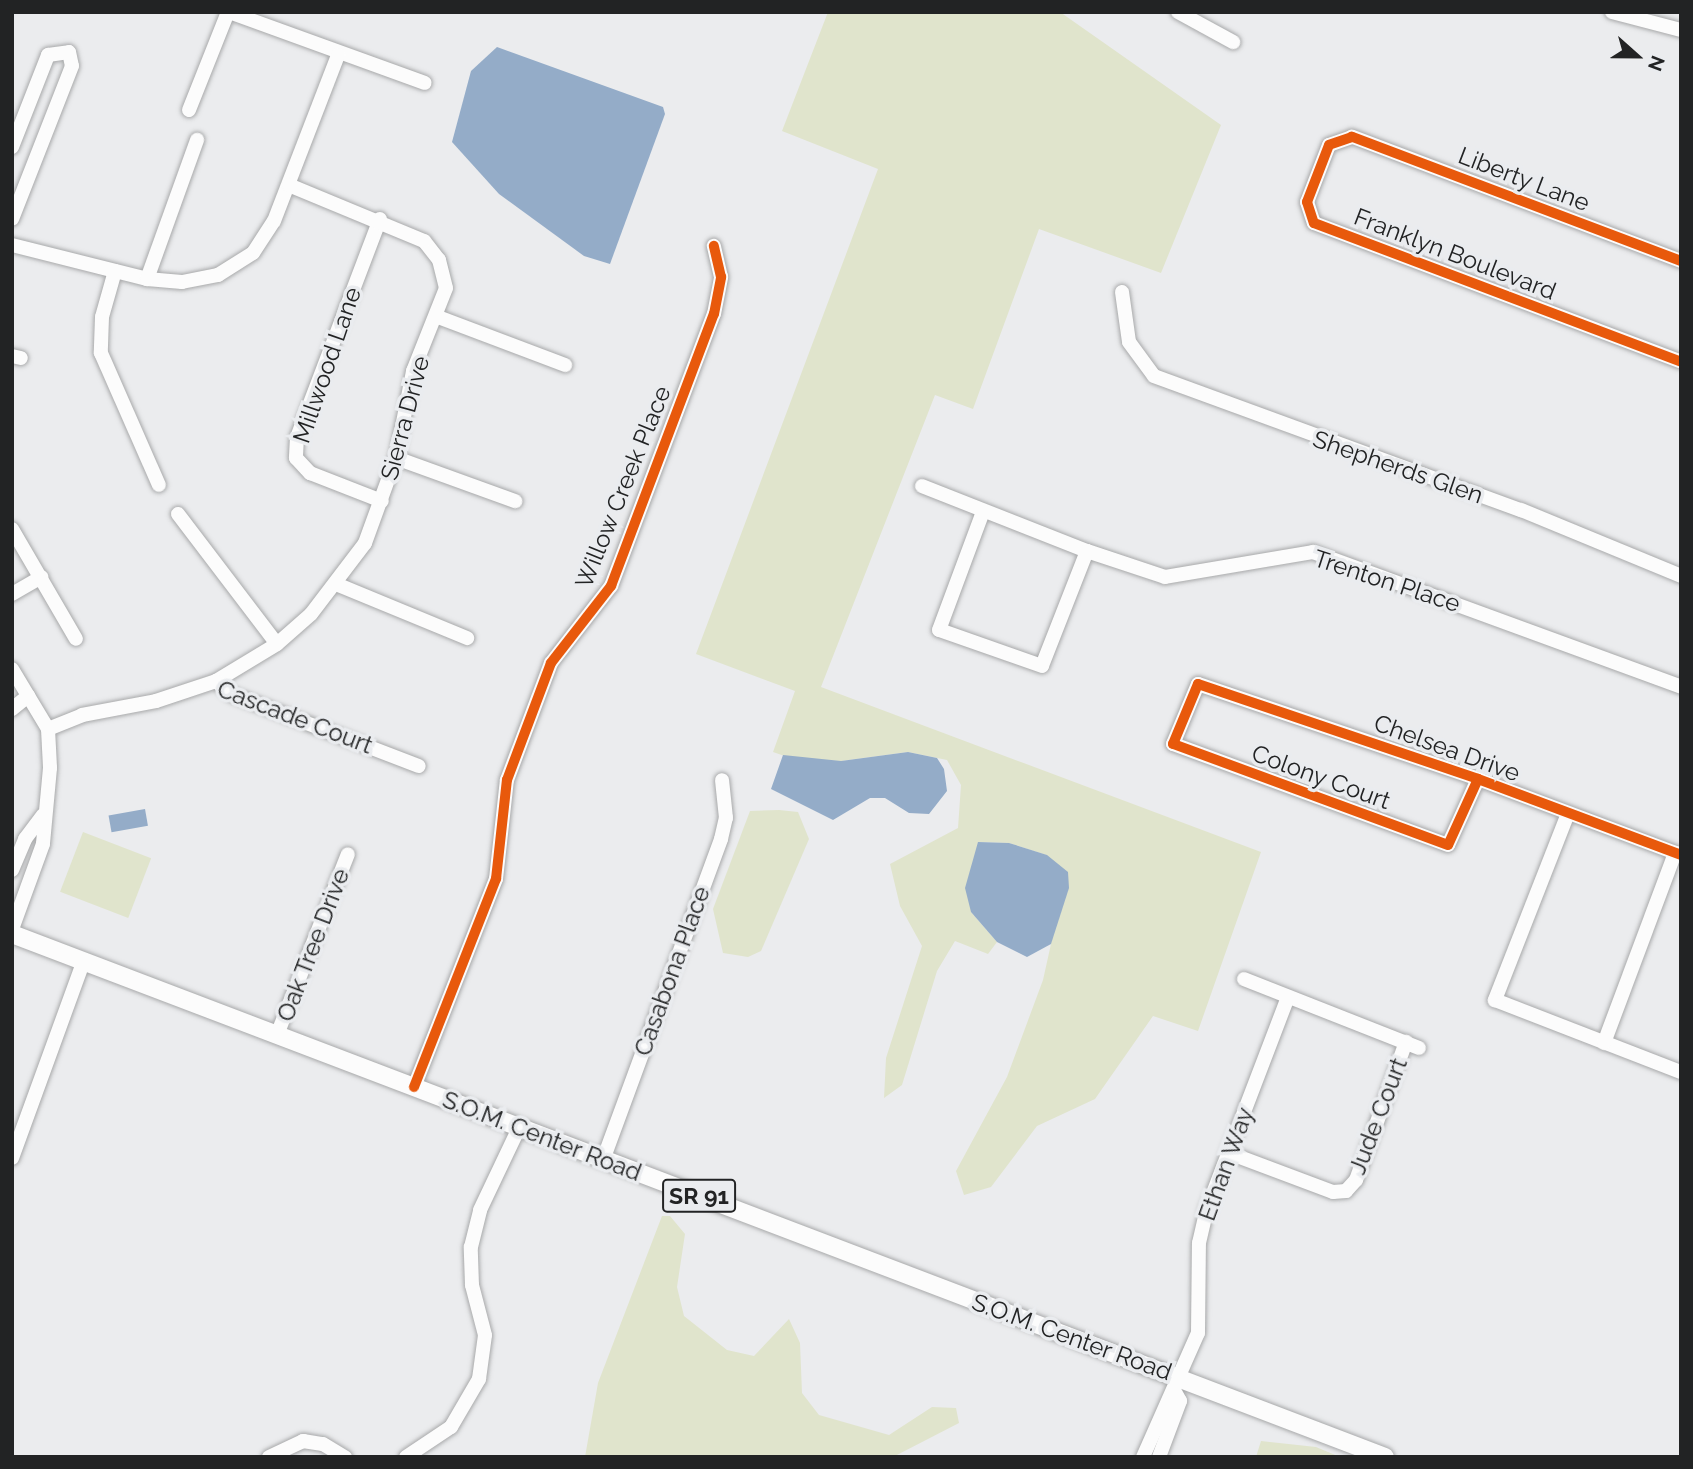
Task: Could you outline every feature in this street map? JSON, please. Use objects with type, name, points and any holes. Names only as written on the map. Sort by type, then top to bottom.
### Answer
[{"type":"main road","name":"S.O.M. Center Road","points":[[12,932],[1178,1385],[1385,1457]]},
{"type":"street","points":[[189,110],[228,12],[338,55],[425,83]]},
{"type":"street","points":[[1178,12],[1233,42]]},
{"type":"street","points":[[1612,12],[1681,30]]},
{"type":"street","points":[[12,147],[48,55],[69,52],[72,66],[12,219]]},
{"type":"street","points":[[12,245],[147,279],[182,282],[218,275],[253,253],[289,185],[338,55]]},
{"type":"street","name":"Liberty Lane","points":[[1352,137],[1681,261]]},
{"type":"street","name":"Franklyn Boulevard","points":[[1352,137],[1329,145],[1307,202],[1314,223],[1681,362]]},
{"type":"street","points":[[147,279],[197,140]]},
{"type":"street","name":"Sierra Drive","points":[[216,681],[277,643],[336,584],[365,543],[396,458],[413,371],[438,317],[446,288],[439,260],[424,241],[380,219],[289,185]]},
{"type":"street","name":"Millwood Lane","points":[[380,219],[297,437],[296,458],[310,473],[382,501]]},
{"type":"street","name":"Willow Creek Place","points":[[414,1087],[496,879],[507,780],[551,663],[611,586],[714,314],[721,277],[714,246]]},
{"type":"street","points":[[115,271],[102,317],[101,354],[159,485]]},
{"type":"street","name":"Shepherds Glen","points":[[1122,292],[1129,342],[1151,374],[1521,510],[1681,576]]},
{"type":"street","points":[[438,317],[565,366]]},
{"type":"street","points":[[396,458],[514,501]]},
{"type":"street","name":"Trenton Place","points":[[922,486],[1087,551],[1165,577],[1313,552],[1681,687]]},
{"type":"street","points":[[983,512],[939,630],[1042,666],[1087,551]]},
{"type":"street","points":[[178,514],[277,643]]},
{"type":"street","points":[[12,529],[76,639]]},
{"type":"street","points":[[12,594],[41,577]]},
{"type":"street","points":[[336,584],[467,638]]},
{"type":"street","points":[[12,669],[48,729],[43,844],[12,932]]},
{"type":"street","name":"Cascade Court","points":[[48,729],[82,715],[156,701],[216,681],[231,694],[419,766]]},
{"type":"street","name":"Colony Court","points":[[1198,684],[1172,744],[1448,845],[1478,779]]},
{"type":"street","name":"Chelsea Drive","points":[[1198,684],[1478,779],[1567,816],[1678,854]]},
{"type":"street","points":[[12,709],[28,696]]},
{"type":"street","name":"Casabona Place","points":[[603,1160],[721,839],[726,818],[722,780]]},
{"type":"street","points":[[12,870],[25,839],[43,815]]},
{"type":"street","points":[[1567,816],[1494,1000],[1681,1072]]},
{"type":"street","name":"Oak Tree Drive","points":[[277,1035],[348,854]]},
{"type":"street","points":[[1604,1043],[1678,854]]},
{"type":"street","points":[[12,1158],[84,960]]},
{"type":"street","points":[[1244,979],[1288,997]]},
{"type":"street","name":"Jude Court","points":[[1229,1153],[1333,1192],[1346,1191],[1356,1180],[1413,1045],[1288,997]]},
{"type":"street","name":"Ethan Way","points":[[1178,1385],[1198,1332],[1199,1243],[1229,1153],[1288,997]]},
{"type":"street","points":[[406,1457],[451,1427],[479,1379],[485,1335],[472,1284],[471,1247],[480,1210],[519,1128]]},
{"type":"street","points":[[1143,1457],[1166,1396],[1178,1385]]},
{"type":"street","points":[[1159,1457],[1180,1401],[1178,1385]]},
{"type":"street","points":[[269,1457],[303,1441],[330,1446],[345,1457]]},
{"type":"green space","points":[[828,12],[1060,12],[1221,125],[1161,273],[1039,229],[973,409],[935,395],[821,687],[1261,852],[1198,1031],[1153,1016],[1095,1099],[1037,1126],[991,1187],[964,1195],[956,1171],[1007,1077],[1043,980],[1051,944],[1046,855],[1009,843],[978,842],[971,912],[997,942],[988,954],[955,941],[937,971],[902,1085],[884,1098],[886,1058],[922,946],[900,906],[890,864],[958,828],[961,785],[947,760],[908,752],[841,761],[796,760],[773,752],[795,691],[696,654],[878,169],[782,131]]},
{"type":"green space","points":[[750,811],[798,812],[809,839],[761,951],[748,957],[723,953],[713,909]]},
{"type":"green space","points":[[83,832],[151,858],[128,918],[60,892]]},
{"type":"green space","points":[[662,1216],[670,1216],[685,1234],[677,1287],[684,1316],[727,1350],[754,1356],[789,1319],[800,1343],[802,1393],[819,1415],[889,1435],[932,1407],[956,1408],[959,1423],[893,1457],[585,1457],[598,1383]]},
{"type":"green space","points":[[1261,1441],[1316,1447],[1340,1457],[1256,1457]]},
{"type":"water","points":[[497,47],[663,107],[665,114],[610,264],[584,256],[499,194],[452,142],[471,71]]},
{"type":"water","points":[[908,752],[937,758],[944,769],[947,791],[929,814],[909,813],[885,798],[870,798],[833,820],[771,789],[783,755],[841,761]]},
{"type":"water","points":[[145,809],[148,826],[112,832],[109,815]]},
{"type":"water","points":[[978,842],[1009,843],[1047,855],[1068,872],[1069,888],[1051,944],[1027,957],[997,942],[971,912],[965,888]]},
{"type":"cycle path","points":[[1681,261],[1352,137],[1329,145],[1307,202],[1314,223],[1681,362]]},
{"type":"cycle path","points":[[414,1087],[496,879],[507,780],[551,663],[611,586],[714,314],[721,277],[714,246]]},
{"type":"cycle path","points":[[1478,779],[1448,845],[1173,744],[1198,684],[1478,779],[1681,855]]}]
